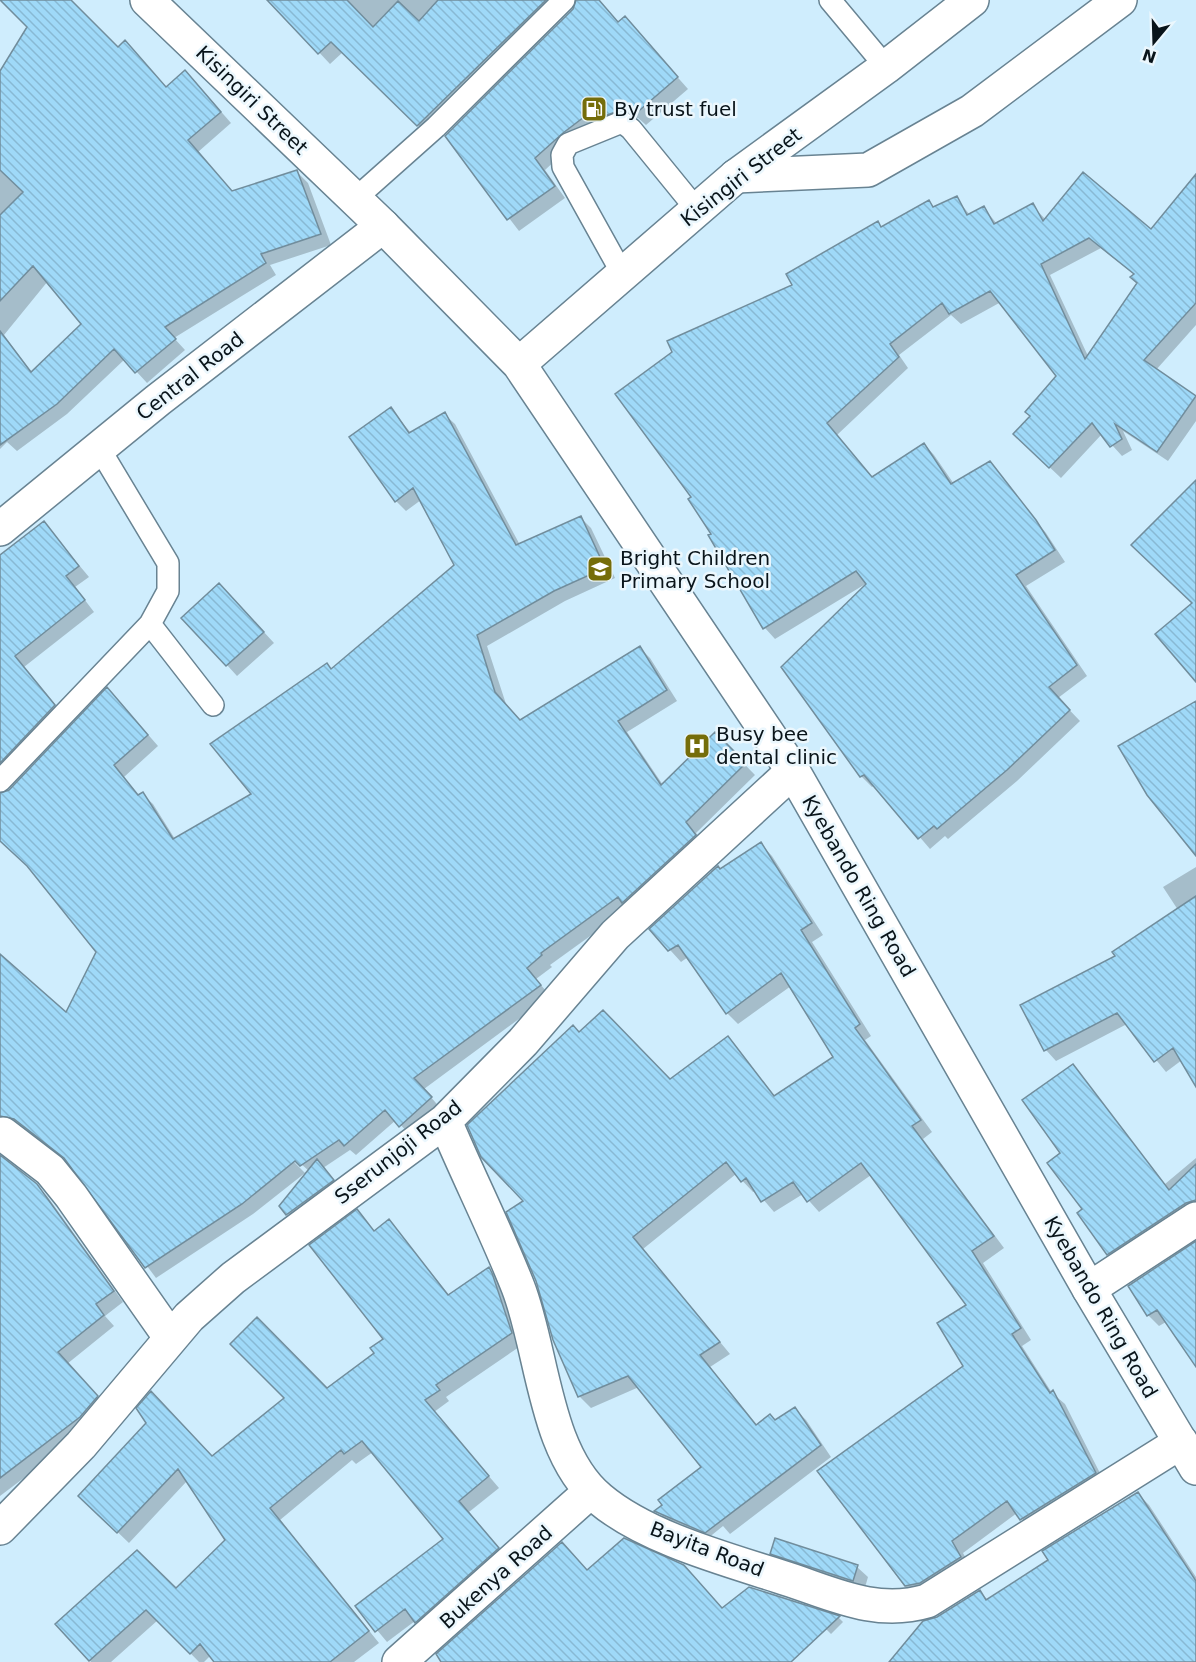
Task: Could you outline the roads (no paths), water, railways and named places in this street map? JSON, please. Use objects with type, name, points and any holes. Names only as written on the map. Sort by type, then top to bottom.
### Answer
[{"type":"street","name":"Kisingiri Street","points":[[147,0],[383,226]]},
{"type":"street","name":"Kisingiri Street","points":[[519,364],[736,176],[886,67],[972,0]]},
{"type":"street","points":[[736,176],[868,170],[972,111],[1120,0]]},
{"type":"street","name":"Kyebando Ring Road","points":[[383,226],[519,364],[793,771],[1089,1289],[1188,1455]]},
{"type":"street","name":"Central Road","points":[[0,529],[99,448],[383,226]]},
{"type":"street","name":"Sserunjoji Road","points":[[0,1528],[81,1445],[170,1337],[233,1278],[445,1120],[523,1042],[615,935],[793,771]]},
{"type":"street","name":"Bayita Road","points":[[445,1120],[518,1288],[529,1320],[553,1420],[573,1464],[591,1491],[614,1509],[677,1542],[850,1602],[891,1608],[908,1606],[927,1601],[1188,1455]]},
{"type":"street","points":[[3,1134],[50,1170],[72,1196],[170,1337]]},
{"type":"street","points":[[1089,1289],[1196,1219]]},
{"type":"street","name":"Bukenya Road","points":[[399,1662],[591,1491]]},
{"type":"lane","points":[[355,199],[436,127],[564,0]]},
{"type":"lane","points":[[830,0],[886,67]]},
{"type":"lane","points":[[623,275],[563,166],[562,155],[568,144],[622,122],[632,129],[697,210]]},
{"type":"lane","points":[[0,782],[150,624],[168,591],[168,563],[99,448]]},
{"type":"lane","points":[[150,624],[213,705]]},
{"type":"place","name":"By trust fuel","points":[[594,109]]},
{"type":"place","name":"Bright Children Primary School","points":[[600,569]]},
{"type":"place","name":"Busy bee dental clinic","points":[[697,746]]}]
